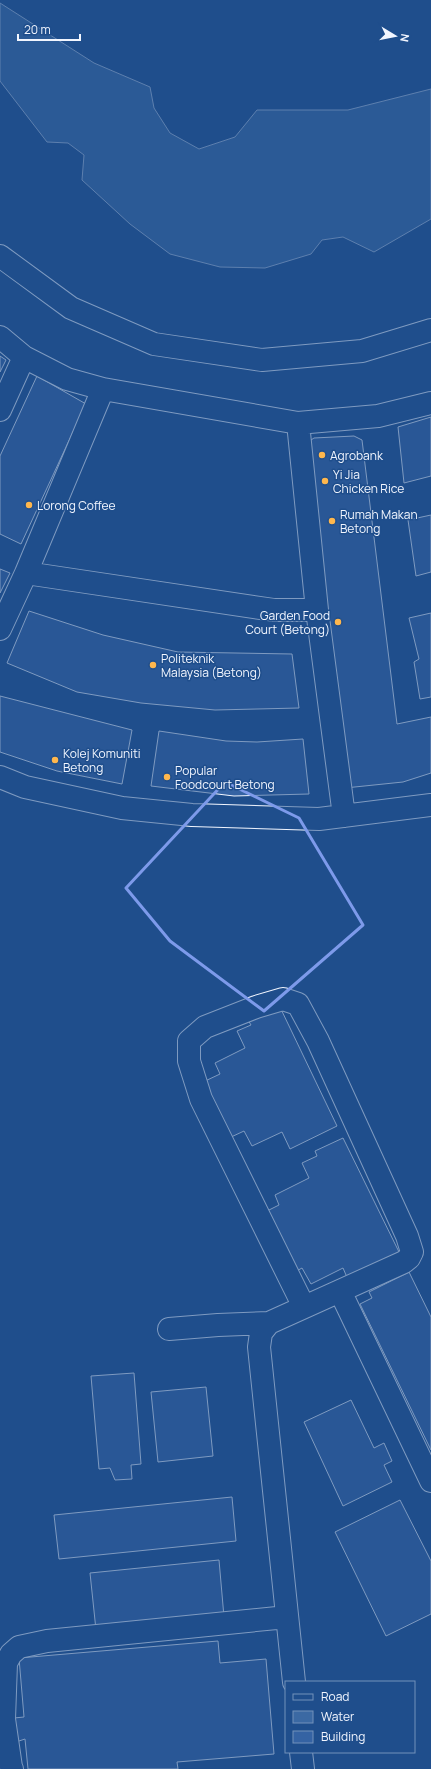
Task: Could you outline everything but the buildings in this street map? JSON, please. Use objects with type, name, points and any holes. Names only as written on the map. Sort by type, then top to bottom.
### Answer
[{"type":"street","points":[[0,256],[71,308],[154,344],[262,360],[362,351],[431,330]]},
{"type":"street","points":[[0,337],[24,357],[67,379],[103,389],[298,423],[378,416],[431,403]]},
{"type":"street","points":[[0,410],[24,357]]},
{"type":"street","points":[[0,629],[26,573],[103,389]]},
{"type":"street","points":[[298,423],[316,610],[344,816]]},
{"type":"street","points":[[26,573],[274,610],[316,610]]},
{"type":"street","points":[[0,777],[25,787],[122,808],[208,815],[319,819],[431,805]]},
{"type":"street","points":[[169,1329],[269,1323],[404,1262],[409,1258],[412,1252],[407,1236],[318,1041],[298,1004],[283,999],[256,1007],[206,1027],[189,1041],[189,1061],[202,1099],[304,1307]]},
{"type":"street","points":[[340,1291],[431,1481]]},
{"type":"street","points":[[269,1323],[261,1333],[259,1347],[294,1681]]},
{"type":"street","points":[[12,1769],[4,1719],[6,1663],[11,1654],[19,1647],[47,1641],[287,1617]]},
{"type":"street","points":[[301,1753],[303,1769]]},
{"type":"highlighted area","points":[[225,782],[299,818],[363,925],[264,1011],[170,941],[126,888]]},
{"type":"water","points":[[0,3],[94,63],[150,87],[154,108],[170,133],[199,149],[235,137],[257,110],[348,110],[431,89],[431,219],[374,252],[343,237],[322,240],[311,254],[265,268],[220,267],[170,254],[130,224],[82,180],[84,155],[68,143],[47,142],[0,81]]},
{"type":"place","name":"Agrobank","points":[[322,455]]},
{"type":"place","name":"Yi Jia Chicken Rice","points":[[325,481]]},
{"type":"place","name":"Lorong Coffee","points":[[29,505]]},
{"type":"place","name":"Rumah Makan Betong","points":[[332,521]]},
{"type":"place","name":"Garden Food Court (Betong)","points":[[338,622]]},
{"type":"place","name":"Politeknik Malaysia (Betong)","points":[[153,665]]},
{"type":"place","name":"Kolej Komuniti Betong","points":[[55,760]]},
{"type":"place","name":"Popular Foodcourt Betong","points":[[167,777]]}]
